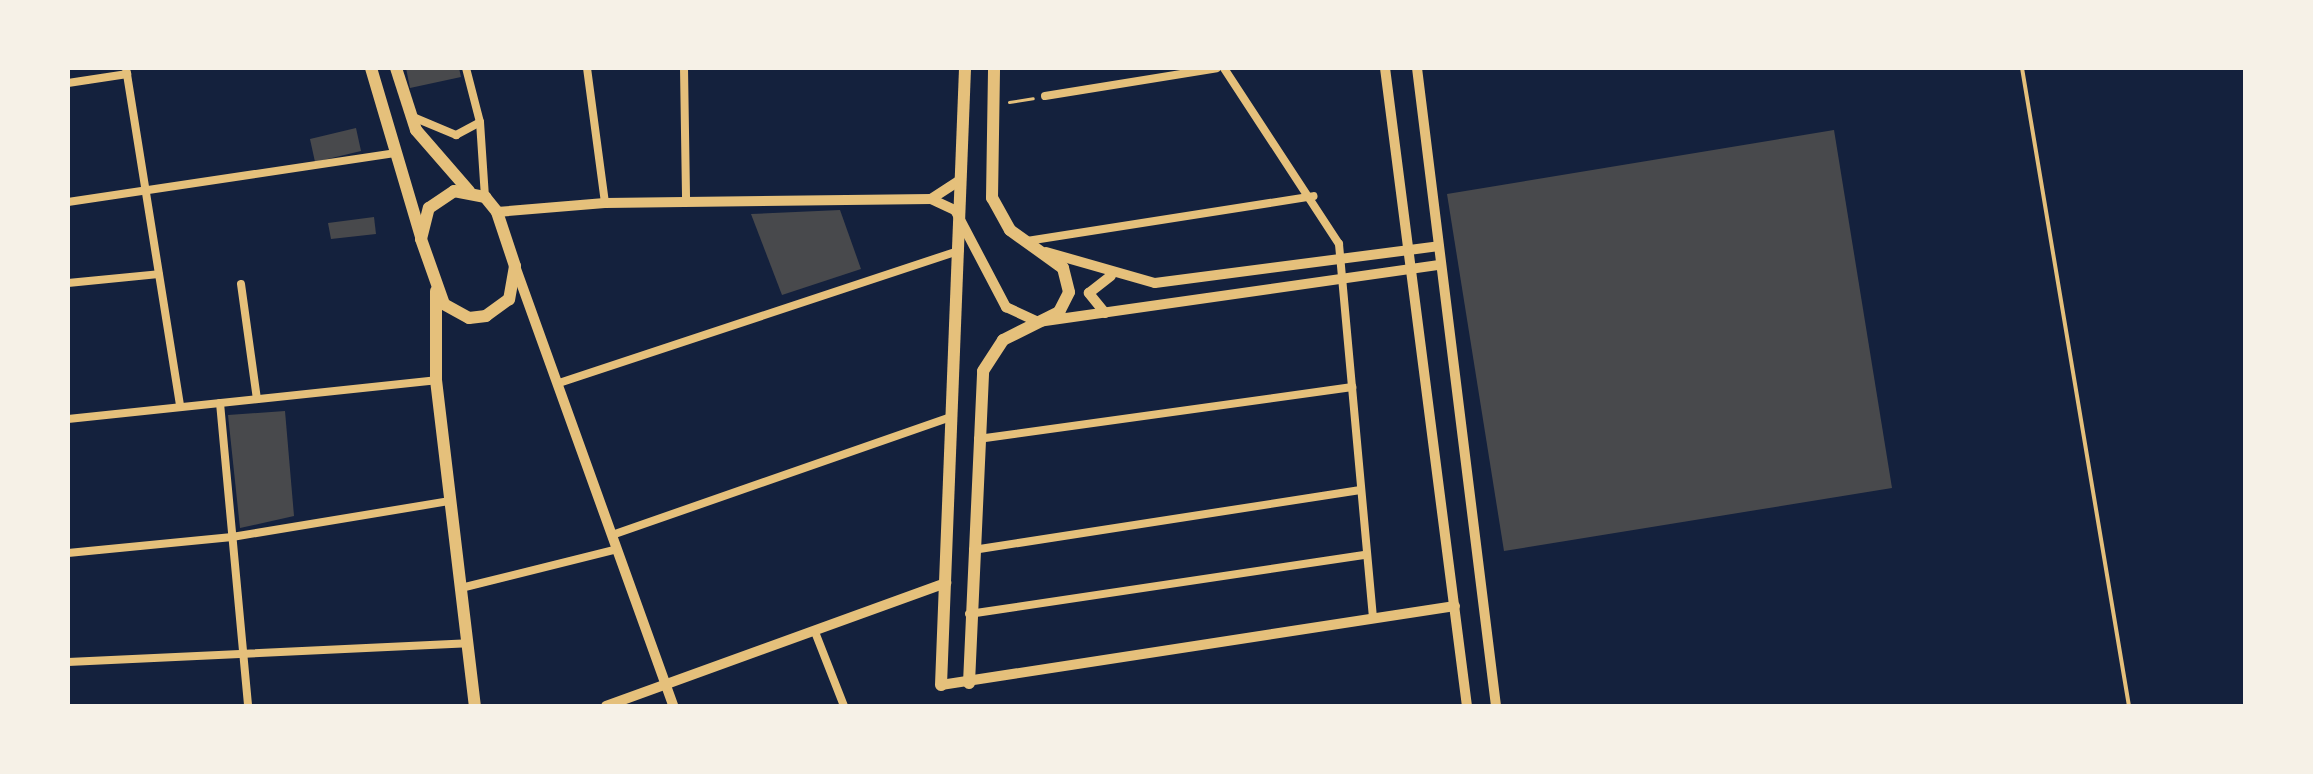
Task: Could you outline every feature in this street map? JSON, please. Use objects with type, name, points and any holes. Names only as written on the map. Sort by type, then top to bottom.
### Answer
[{"type":"main road","points":[[371,68],[391,154],[436,291],[436,380],[475,706]]},
{"type":"main road","points":[[396,68],[405,111],[469,191]]},
{"type":"main road","points":[[941,685],[965,68]]},
{"type":"main road","points":[[969,683],[968,614],[978,439],[988,355],[1059,312],[1069,292],[1063,268],[998,216],[992,198],[994,68]]},
{"type":"main road","points":[[421,239],[429,208],[454,191],[469,191],[485,197],[497,212],[515,266],[509,299],[486,316],[456,313],[436,291]]},
{"type":"main road","points":[[946,583],[970,582]]},
{"type":"street","points":[[466,68],[480,122],[485,197]]},
{"type":"street","points":[[587,68],[605,203]]},
{"type":"street","points":[[684,68],[686,202]]},
{"type":"street","points":[[1045,96],[1217,68]]},
{"type":"street","points":[[1224,68],[1313,196],[1341,260],[1373,619]]},
{"type":"street","points":[[1385,68],[1467,706]]},
{"type":"street","points":[[1417,68],[1496,706]]},
{"type":"street","points":[[68,83],[127,71],[180,407]]},
{"type":"street","points":[[405,111],[447,133],[480,122]]},
{"type":"street","points":[[68,202],[146,196],[391,154]]},
{"type":"street","points":[[497,212],[605,203],[931,199],[954,190],[963,169]]},
{"type":"street","points":[[1027,241],[1313,196]]},
{"type":"street","points":[[931,199],[961,220],[999,298],[1014,315],[1038,322],[1441,265]]},
{"type":"street","points":[[1046,252],[1111,276],[1180,281],[1439,246]]},
{"type":"street","points":[[559,383],[960,250]]},
{"type":"street","points":[[515,266],[673,706]]},
{"type":"street","points":[[68,283],[159,274]]},
{"type":"street","points":[[1105,313],[1089,293],[1111,276]]},
{"type":"street","points":[[241,284],[257,399]]},
{"type":"street","points":[[68,419],[436,380]]},
{"type":"street","points":[[978,439],[1352,387]]},
{"type":"street","points":[[220,403],[248,706]]},
{"type":"street","points":[[612,535],[953,416]]},
{"type":"street","points":[[972,551],[1360,490]]},
{"type":"street","points":[[68,553],[232,537],[450,501]]},
{"type":"street","points":[[461,588],[617,549]]},
{"type":"street","points":[[968,614],[1366,555]]},
{"type":"street","points":[[606,706],[667,687],[946,583]]},
{"type":"street","points":[[941,685],[1455,606]]},
{"type":"street","points":[[815,632],[844,706]]},
{"type":"street","points":[[68,662],[242,650],[468,643]]},
{"type":"lane","points":[[2022,68],[2129,706]]},
{"type":"path","points":[[993,104],[1045,96]]},
{"type":"building","points":[[406,68],[459,68],[461,77],[410,88]]},
{"type":"building","points":[[356,128],[361,151],[315,162],[310,139]]},
{"type":"building","points":[[1834,130],[1892,488],[1504,551],[1447,194]]},
{"type":"building","points":[[840,210],[861,269],[782,295],[751,214]]},
{"type":"building","points":[[374,217],[376,234],[331,239],[328,223]]},
{"type":"building","points":[[285,411],[294,516],[240,528],[228,415]]}]
